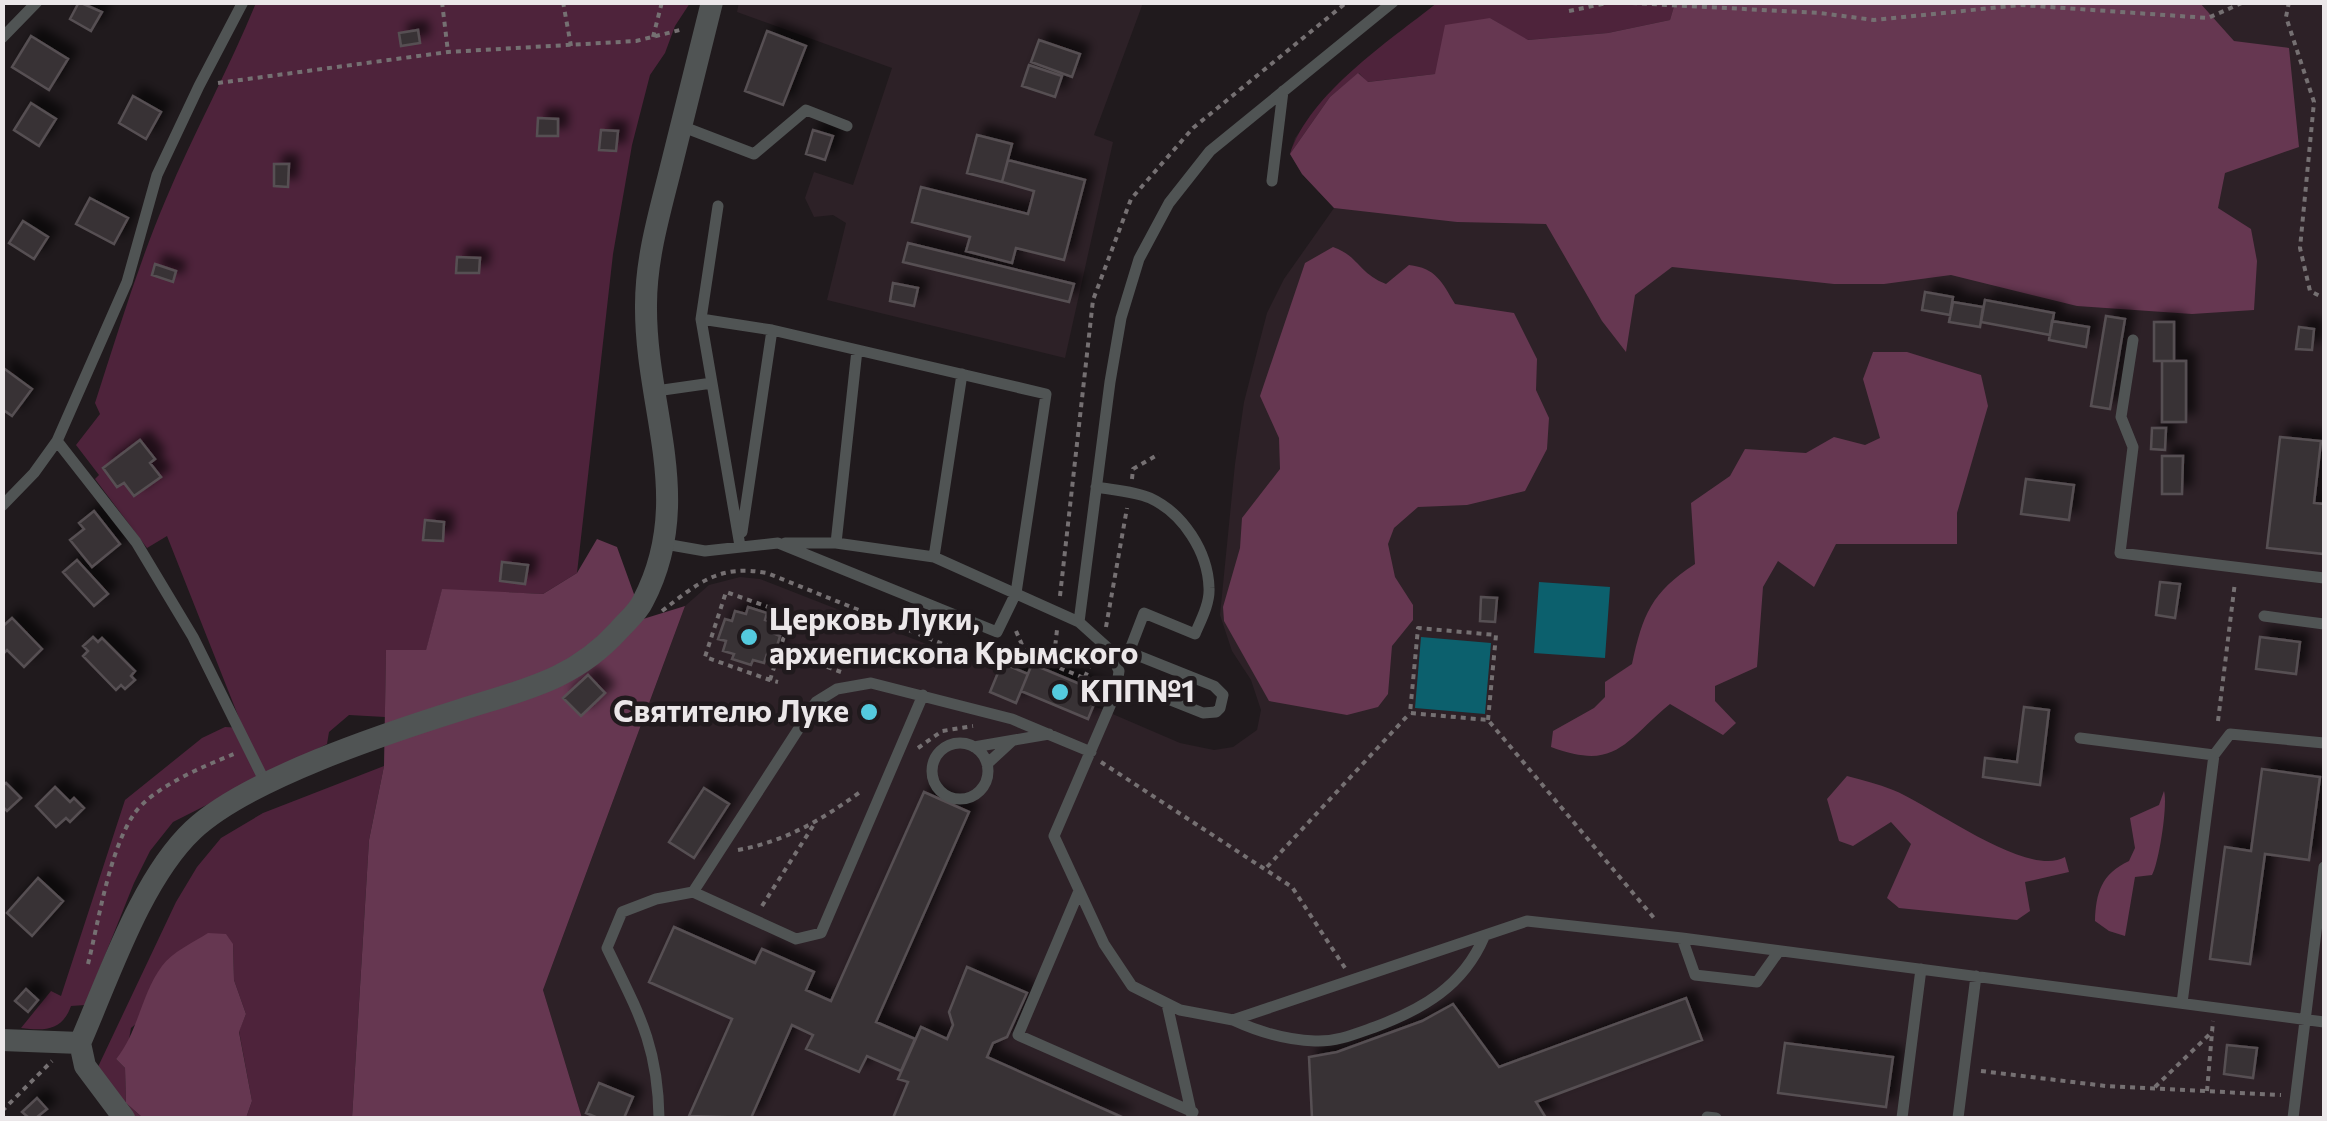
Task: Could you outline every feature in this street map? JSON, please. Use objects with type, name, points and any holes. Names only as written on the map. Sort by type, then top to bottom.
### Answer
[{"type":"street","points":[[124,1118],[85,1066],[80,1043],[158,873],[192,830],[266,784],[457,711],[540,686],[599,652],[642,604],[665,544],[668,518],[667,473],[646,306],[650,249],[710,12]]},
{"type":"street","points":[[2,1040],[80,1043]]},
{"type":"lane","points":[[2,38],[37,2]]},
{"type":"lane","points":[[2,506],[34,473],[57,440],[127,282],[157,174],[198,86],[244,2]]},
{"type":"lane","points":[[1079,622],[1121,318],[1140,258],[1170,203],[1210,151],[1393,2]]},
{"type":"lane","points":[[1272,181],[1283,91]]},
{"type":"lane","points":[[681,126],[754,154],[806,110],[847,126]]},
{"type":"lane","points":[[718,206],[701,319],[740,546]]},
{"type":"lane","points":[[701,319],[772,330],[1046,394],[1016,594],[998,632],[778,542]]},
{"type":"lane","points":[[740,546],[772,330]]},
{"type":"lane","points":[[2133,340],[2121,417],[2134,447],[2120,553],[2324,578]]},
{"type":"lane","points":[[836,542],[858,350]]},
{"type":"lane","points":[[934,557],[962,374]]},
{"type":"lane","points":[[656,391],[712,383]]},
{"type":"lane","points":[[57,440],[136,542],[193,637],[266,784]]},
{"type":"lane","points":[[1096,488],[1150,498],[1182,522],[1205,564],[1210,591],[1196,634],[1144,613],[1128,652],[1114,660]]},
{"type":"lane","points":[[665,544],[705,551],[778,542],[836,542],[934,557],[1079,622],[1102,640],[1114,660],[1118,686],[1054,836],[1104,944],[1132,986],[1167,1004],[1290,1038],[1342,1038],[1430,1003],[1474,961],[1484,937]]},
{"type":"lane","points":[[2264,616],[2324,624]]},
{"type":"lane","points":[[1118,686],[1203,712],[1216,712],[1223,702],[1214,686],[1128,652]]},
{"type":"lane","points":[[693,892],[816,702],[837,689],[870,682],[923,695],[1012,719],[1090,753]]},
{"type":"lane","points":[[659,1118],[658,1077],[648,1033],[607,948],[622,912],[656,899],[693,892],[796,939],[821,933],[923,695]]},
{"type":"lane","points":[[974,747],[987,764],[988,775],[977,794],[956,798],[938,788],[932,767],[943,749],[953,744],[974,747],[1048,734]]},
{"type":"lane","points":[[2182,1003],[2214,755],[2230,734],[2324,743]]},
{"type":"lane","points":[[2080,738],[2214,755]]},
{"type":"lane","points":[[987,764],[1012,741]]},
{"type":"lane","points":[[2293,1118],[2324,867]]},
{"type":"lane","points":[[1079,890],[1018,1035],[1192,1115]]},
{"type":"lane","points":[[1233,1020],[1527,921],[1780,950],[2324,1022]]},
{"type":"lane","points":[[1676,937],[1696,976],[1757,982],[1780,950]]},
{"type":"lane","points":[[1902,1118],[1921,969]]},
{"type":"lane","points":[[1958,1118],[1976,976]]},
{"type":"lane","points":[[1167,1004],[1192,1115]]},
{"type":"lane","points":[[1707,1117],[1716,1118]]},
{"type":"path","points":[[442,2],[448,52]]},
{"type":"path","points":[[563,2],[571,46]]},
{"type":"path","points":[[654,38],[662,2]]},
{"type":"path","points":[[1569,11],[1612,2],[1820,13],[1874,20],[2021,6],[2208,18],[2244,2]]},
{"type":"path","points":[[2289,2],[2286,17],[2314,102],[2300,248],[2310,291],[2324,298]]},
{"type":"path","points":[[198,86],[448,52],[654,38],[710,12]]},
{"type":"path","points":[[1084,678],[1102,640],[1133,469],[1159,454]]},
{"type":"path","points":[[2214,755],[2237,567]]},
{"type":"path","points":[[656,615],[709,578],[727,571],[746,570],[767,573],[990,663],[1006,659],[1022,666],[1026,654],[1008,611]]},
{"type":"path","points":[[770,680],[791,615],[726,592],[704,658],[770,680],[778,682]]},
{"type":"path","points":[[1266,869],[1410,713],[1418,628],[1496,635],[1488,720]]},
{"type":"path","points":[[780,650],[870,682]]},
{"type":"path","points":[[1026,654],[1084,678],[1118,686]]},
{"type":"path","points":[[1410,713],[1488,720],[1676,937]]},
{"type":"path","points":[[84,978],[117,853],[135,812],[186,773],[248,749]]},
{"type":"path","points":[[1090,753],[1292,886],[1353,981]]},
{"type":"path","points":[[754,919],[813,826]]},
{"type":"path","points":[[2207,1091],[2215,1008]]},
{"type":"path","points":[[2152,1089],[2212,1031]]},
{"type":"path","points":[[2,1112],[58,1054]]},
{"type":"path","points":[[1964,1069],[2106,1086],[2296,1096]]},
{"type":"shaded area","points":[[739,2],[1143,3],[1094,135],[1113,142],[1065,358],[827,300],[846,223],[833,215],[814,217],[805,198],[814,172],[853,185],[892,68],[737,12]]},
{"type":"shaded area","points":[[256,3],[690,3],[650,75],[632,145],[613,254],[577,573],[543,594],[442,590],[426,651],[386,651],[385,717],[349,715],[329,732],[327,744],[173,822],[150,851],[134,883],[85,1005],[71,1006],[58,1025],[21,1028],[51,991],[61,996],[125,800],[202,738],[225,727],[243,728],[167,536],[147,548],[95,479],[99,475],[76,445],[100,414],[95,403],[146,249]]},
{"type":"shaded area","points":[[1437,3],[2324,3],[2324,1118],[582,1118],[543,990],[685,606],[709,585],[740,577],[760,579],[998,672],[1028,674],[1032,664],[1099,692],[1094,706],[1180,743],[1214,750],[1233,747],[1257,730],[1261,710],[1251,680],[1232,651],[1220,615],[1244,402],[1267,313],[1284,279],[1334,208],[1302,174],[1290,154],[1295,138],[1327,95]]},
{"type":"shaded area","points":[[1437,3],[1675,3],[1670,20],[1608,33],[1527,40],[1490,18],[1435,74],[1367,82],[1359,73],[1330,97],[1290,154],[1300,132],[1333,89]]},
{"type":"shaded area","points":[[1675,3],[2200,3],[2234,41],[2289,48],[2299,147],[2225,173],[2218,208],[2251,229],[2257,261],[2254,310],[2192,314],[2077,306],[1951,275],[1884,284],[1834,284],[1672,267],[1635,295],[1626,352],[1602,321],[1546,224],[1457,222],[1334,208],[1302,174],[1290,154],[1330,97],[1358,73],[1368,82],[1435,74],[1445,25],[1490,18],[1528,40],[1608,33],[1670,20]]},
{"type":"shaded area","points":[[1333,247],[1386,284],[1409,265],[1418,267],[1437,277],[1455,304],[1514,313],[1537,359],[1536,390],[1549,418],[1547,449],[1525,491],[1467,505],[1418,507],[1394,528],[1388,544],[1395,577],[1413,605],[1413,620],[1392,646],[1388,694],[1378,707],[1347,715],[1269,701],[1224,621],[1223,607],[1240,548],[1242,518],[1280,469],[1279,438],[1260,396],[1305,263]]},
{"type":"shaded area","points":[[1873,352],[1907,352],[1981,375],[1988,406],[1957,513],[1957,544],[1836,544],[1814,587],[1778,561],[1763,587],[1757,667],[1715,686],[1715,701],[1736,723],[1723,735],[1670,704],[1629,741],[1605,754],[1573,754],[1551,747],[1553,731],[1594,708],[1605,697],[1605,682],[1632,664],[1651,606],[1668,585],[1695,564],[1691,503],[1730,476],[1745,449],[1806,453],[1834,437],[1865,445],[1880,438],[1863,379]]},
{"type":"shaded area","points":[[597,539],[617,547],[643,619],[685,606],[543,990],[582,1118],[352,1118],[369,840],[384,766],[386,650],[426,650],[442,589],[543,594],[577,573]]},
{"type":"shaded area","points":[[384,766],[369,840],[352,1118],[246,1118],[252,1101],[239,1031],[246,1014],[234,980],[233,944],[131,1028],[128,1045],[116,1059],[125,1068],[126,1103],[143,1118],[136,1118],[97,1069],[176,902],[197,867],[221,838],[263,813]]},
{"type":"shaded area","points":[[1847,776],[1893,790],[1979,837],[2028,858],[2049,861],[2065,857],[2069,872],[2025,882],[2030,911],[2017,920],[1899,908],[1887,898],[1911,844],[1891,822],[1853,846],[1839,841],[1827,799]]},
{"type":"shaded area","points":[[2164,791],[2164,820],[2155,868],[2152,875],[2135,877],[2125,936],[2109,931],[2095,921],[2099,893],[2106,878],[2129,861],[2135,848],[2130,818],[2159,805]]},
{"type":"shaded area","points":[[208,933],[226,934],[233,944],[234,980],[246,1014],[239,1032],[252,1101],[246,1118],[143,1118],[126,1103],[125,1068],[116,1059],[162,966]]},
{"type":"water","points":[[1539,582],[1610,587],[1605,658],[1534,653]]},
{"type":"water","points":[[1421,637],[1491,643],[1485,714],[1415,708]]},
{"type":"building","points":[[79,2],[102,12],[91,31],[70,19]]},
{"type":"building","points":[[418,30],[420,43],[401,46],[399,33]]},
{"type":"building","points":[[767,31],[806,46],[783,105],[745,91]]},
{"type":"building","points":[[31,36],[68,59],[49,90],[12,67]]},
{"type":"building","points":[[1039,40],[1080,54],[1072,77],[1031,62]]},
{"type":"building","points":[[1029,65],[1062,76],[1055,97],[1022,86]]},
{"type":"building","points":[[133,96],[161,112],[146,139],[119,123]]},
{"type":"building","points":[[31,103],[56,119],[39,146],[14,130]]},
{"type":"building","points":[[538,118],[558,119],[558,136],[537,136]]},
{"type":"building","points":[[601,130],[618,131],[616,151],[599,150]]},
{"type":"building","points":[[813,130],[833,136],[825,160],[806,154]]},
{"type":"building","points":[[977,135],[1012,144],[1002,182],[967,173]]},
{"type":"building","points":[[1008,160],[1085,180],[1064,260],[1016,248],[1012,263],[966,251],[970,237],[912,222],[921,187],[1028,214],[1034,191],[1002,182]]},
{"type":"building","points":[[274,164],[289,164],[288,187],[274,186]]},
{"type":"building","points":[[90,198],[128,218],[114,244],[76,224]]},
{"type":"building","points":[[23,221],[48,237],[34,259],[9,243]]},
{"type":"building","points":[[908,243],[1074,284],[1069,302],[903,262]]},
{"type":"building","points":[[457,257],[480,258],[479,273],[456,273]]},
{"type":"building","points":[[155,264],[176,271],[173,282],[152,275]]},
{"type":"building","points":[[893,283],[918,288],[914,306],[890,301]]},
{"type":"building","points":[[1925,292],[1953,297],[1950,315],[1922,310]]},
{"type":"building","points":[[1985,300],[2054,313],[2050,335],[1981,322]]},
{"type":"building","points":[[1953,302],[1983,307],[1980,327],[1949,322]]},
{"type":"building","points":[[2106,316],[2125,319],[2110,409],[2091,406]]},
{"type":"building","points":[[2052,321],[2089,327],[2086,347],[2049,340]]},
{"type":"building","points":[[2154,322],[2174,322],[2174,361],[2154,361]]},
{"type":"building","points":[[2299,327],[2314,329],[2312,350],[2296,349]]},
{"type":"building","points":[[2162,361],[2186,361],[2186,422],[2162,422]]},
{"type":"building","points":[[2,367],[32,389],[12,416],[2,409]]},
{"type":"building","points":[[2152,428],[2166,428],[2165,450],[2151,449]]},
{"type":"building","points":[[2280,437],[2321,441],[2314,503],[2324,504],[2324,554],[2267,548]]},
{"type":"building","points":[[140,440],[155,459],[150,463],[161,477],[134,496],[124,483],[117,487],[103,468]]},
{"type":"building","points":[[2162,456],[2183,456],[2182,494],[2162,494]]},
{"type":"building","points":[[2026,479],[2074,485],[2069,520],[2021,514]]},
{"type":"building","points":[[94,511],[120,544],[92,567],[70,540],[84,529],[79,523]]},
{"type":"building","points":[[425,520],[444,522],[443,541],[423,540]]},
{"type":"building","points":[[77,560],[108,594],[94,606],[63,572]]},
{"type":"building","points":[[502,562],[528,565],[525,584],[500,581]]},
{"type":"building","points":[[2160,582],[2180,584],[2175,618],[2156,615]]},
{"type":"building","points":[[1481,597],[1497,598],[1495,622],[1480,621]]},
{"type":"building","name":"Церковь Луки, архиепископа Крымского","points":[[748,607],[767,613],[765,620],[776,624],[773,633],[780,636],[774,656],[767,654],[764,663],[753,660],[751,665],[732,659],[734,654],[723,651],[726,641],[718,639],[725,619],[732,621],[735,611],[746,614]]},
{"type":"building","points":[[12,618],[42,649],[24,667],[7,650],[2,655],[2,627]]},
{"type":"building","points":[[93,637],[98,642],[102,638],[135,671],[131,676],[135,680],[125,689],[121,685],[116,690],[83,656],[88,651],[83,646]]},
{"type":"building","points":[[2260,637],[2300,642],[2296,674],[2256,669]]},
{"type":"building","points":[[1002,663],[1028,674],[1016,703],[990,692]]},
{"type":"building","name":"КПП№1","points":[[1032,664],[1099,692],[1088,719],[1021,691]]},
{"type":"building","points":[[588,675],[605,693],[581,716],[563,698]]},
{"type":"building","points":[[2024,707],[2049,710],[2040,785],[1983,777],[1985,758],[2017,762]]},
{"type":"building","points":[[2262,769],[2320,777],[2309,860],[2265,854],[2250,964],[2210,959],[2225,847],[2251,851]]},
{"type":"building","points":[[6,783],[21,798],[7,811],[2,806],[2,786]]},
{"type":"building","points":[[55,787],[70,802],[74,798],[84,808],[70,822],[66,818],[56,827],[36,806]]},
{"type":"building","points":[[704,788],[729,804],[694,858],[669,842]]},
{"type":"building","points":[[924,792],[969,812],[876,1022],[915,1039],[901,1071],[867,1056],[859,1072],[806,1049],[813,1035],[792,1025],[751,1118],[689,1116],[732,1019],[649,982],[674,927],[755,963],[762,949],[814,972],[806,990],[831,1001]]},
{"type":"building","points":[[38,878],[63,901],[32,936],[7,913]]},
{"type":"building","points":[[967,967],[1027,993],[1007,1037],[993,1043],[987,1057],[1124,1118],[893,1118],[908,1082],[898,1079],[921,1027],[947,1039],[953,1025],[949,1012]]},
{"type":"building","points":[[26,989],[38,1000],[28,1012],[15,1001]]},
{"type":"building","points":[[1686,998],[1702,1040],[1536,1102],[1546,1118],[1312,1118],[1309,1057],[1337,1052],[1422,1021],[1453,1004],[1499,1067]]},
{"type":"building","points":[[1785,1043],[1893,1057],[1886,1107],[1778,1093]]},
{"type":"building","points":[[2227,1045],[2257,1048],[2253,1078],[2224,1074]]},
{"type":"building","points":[[599,1083],[633,1097],[624,1118],[598,1118],[586,1113]]},
{"type":"building","points":[[37,1098],[47,1109],[36,1118],[29,1118],[22,1112]]},
{"type":"place","name":"Церковь Луки, архиепископа Крымского","points":[[749,637]]},
{"type":"place","name":"КПП№1","points":[[1060,692]]},
{"type":"place","name":"Святителю Луке","points":[[869,712]]}]
